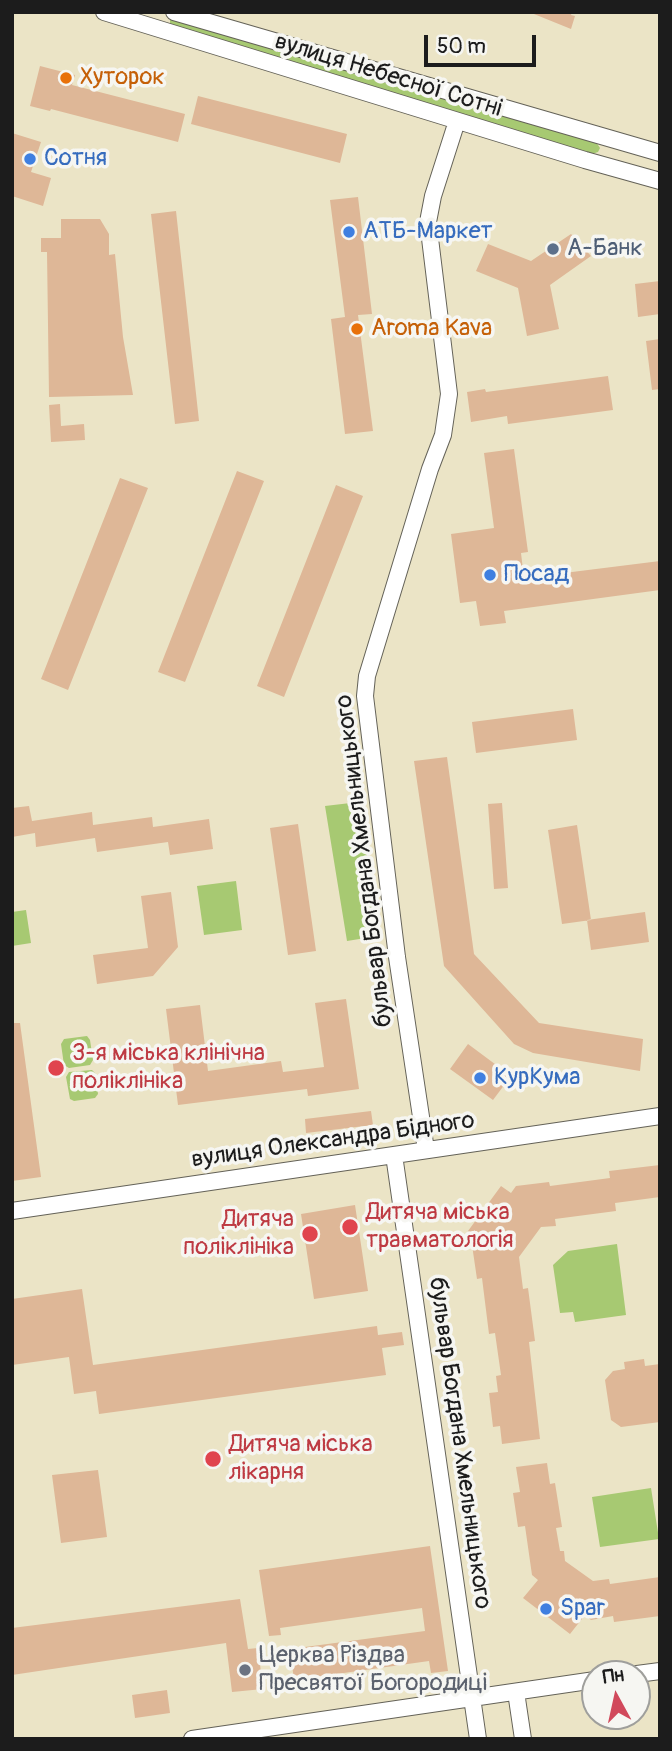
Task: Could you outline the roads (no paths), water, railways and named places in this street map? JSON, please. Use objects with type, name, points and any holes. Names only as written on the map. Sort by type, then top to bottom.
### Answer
[{"type":"street","name":"вулиця Небесної Сотні","points":[[104,12],[660,181]]},
{"type":"street","name":"вулиця Небесної Сотні","points":[[174,12],[660,153]]},
{"type":"street","points":[[168,32],[162,26],[162,20],[165,14],[174,12]]},
{"type":"street","name":"бульвар Богдана Хмельницького","points":[[426,1150],[397,957],[365,696],[367,676],[430,469],[443,435],[449,394],[428,222],[457,121]]},
{"type":"street","points":[[605,166],[613,139]]},
{"type":"street","name":"вулиця Олександра Бідного","points":[[12,1211],[660,1116]]},
{"type":"street","name":"бульвар Богдана Хмельницького","points":[[394,1155],[478,1739]]},
{"type":"street","points":[[192,1739],[581,1682]]},
{"type":"street","points":[[516,1692],[523,1739]]},
{"type":"place","name":"Хуторок","points":[[66,78]]},
{"type":"place","name":"Сотня","points":[[30,159]]},
{"type":"place","name":"АТБ-Маркет","points":[[349,232]]},
{"type":"place","name":"А-Банк","points":[[553,249]]},
{"type":"place","name":"Aroma Kava","points":[[357,329]]},
{"type":"place","name":"Посад","points":[[490,575]]},
{"type":"place","name":"3-я міська клінічна поліклініка","points":[[56,1068]]},
{"type":"place","name":"КурКума","points":[[480,1078]]},
{"type":"place","name":"Дитяча міська травматологія","points":[[350,1227]]},
{"type":"place","name":"Дитяча поліклініка","points":[[310,1234]]},
{"type":"place","name":"Дитяча міська лікарня","points":[[213,1459]]},
{"type":"place","name":"Spar","points":[[546,1609]]},
{"type":"place","name":"Церква Різдва Пресвятої Богородиці","points":[[245,1670]]}]
